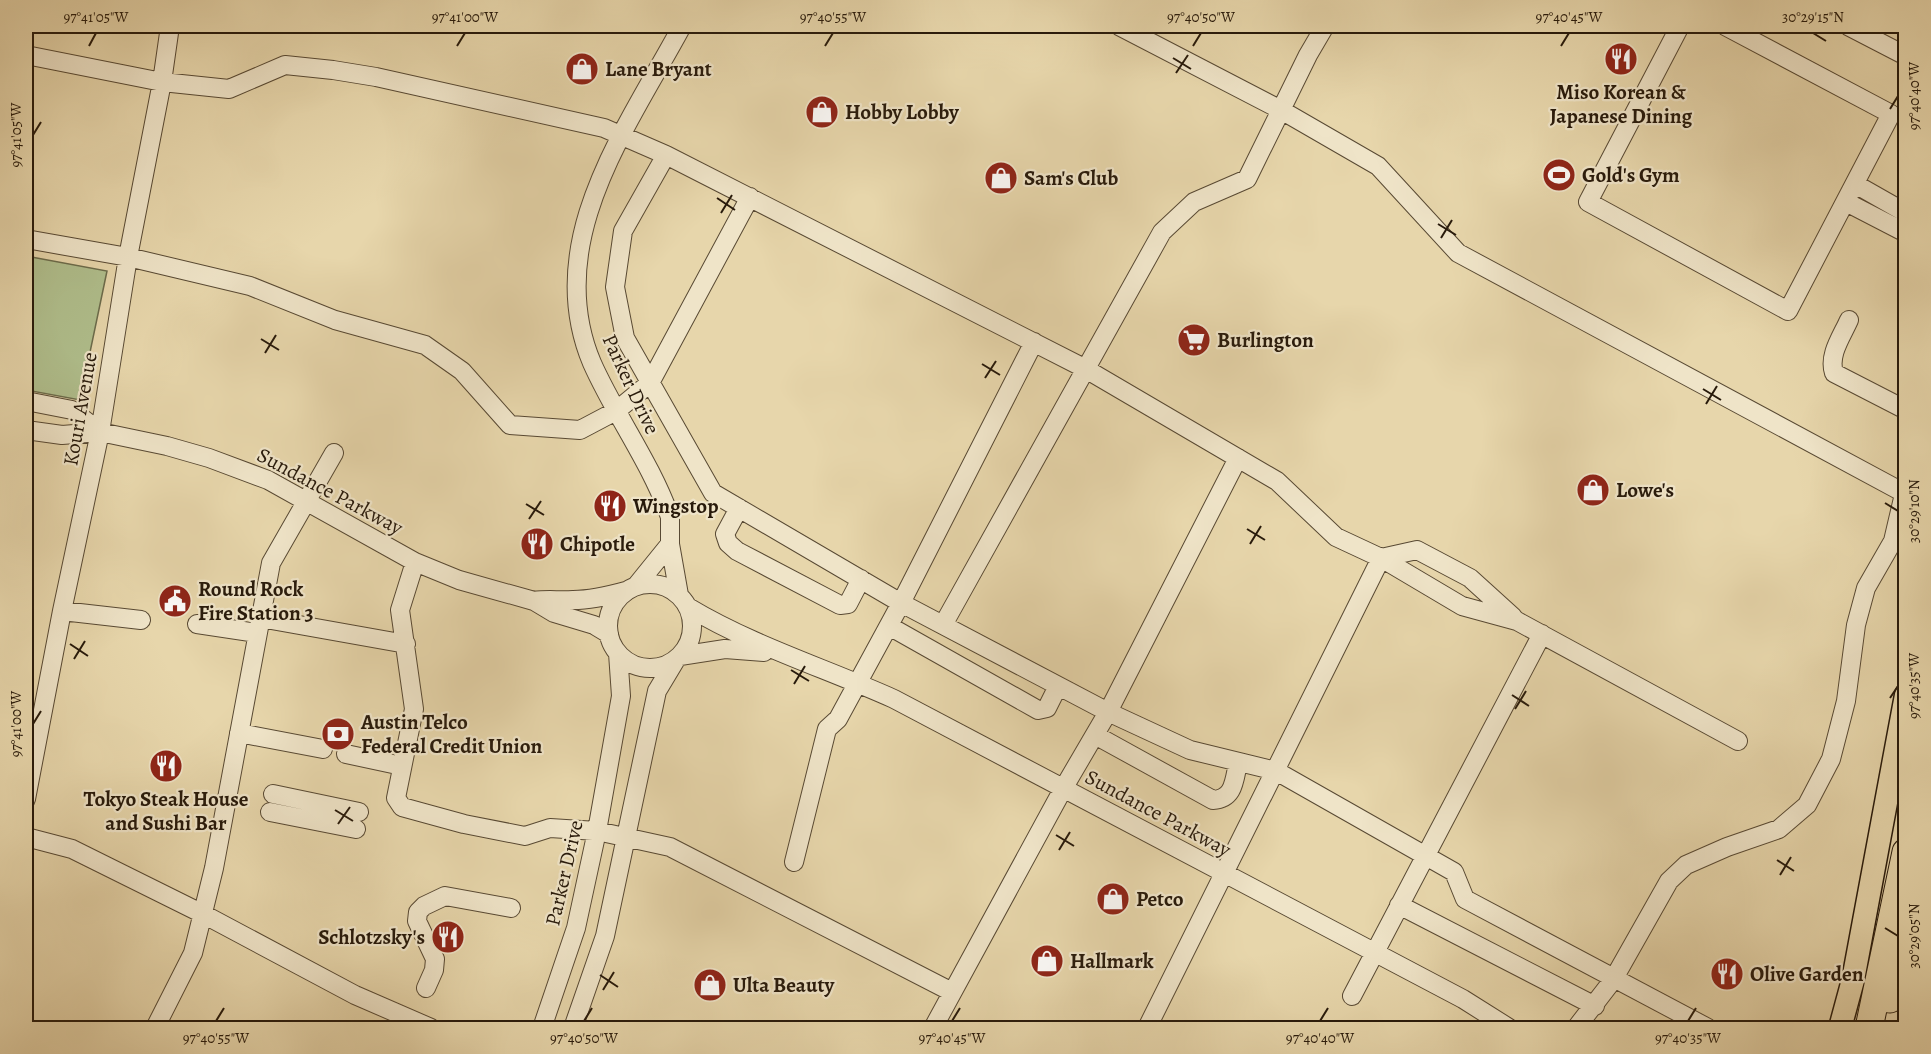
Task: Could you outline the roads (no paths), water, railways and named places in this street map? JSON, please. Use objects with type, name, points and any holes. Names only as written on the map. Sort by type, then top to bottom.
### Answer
[{"type":"highway","points":[[1869,1029],[1905,852]]},
{"type":"highway","points":[[1882,1029],[1905,948]]},
{"type":"main road","points":[[1840,1029],[1856,969],[1905,695]]},
{"type":"main road","points":[[1897,734],[1905,708]]},
{"type":"street","name":"Kouri Avenue","points":[[26,799],[62,610],[100,432],[128,257],[162,82],[170,26]]},
{"type":"street","name":"Parker Drive","points":[[682,26],[620,136],[595,190],[581,235],[577,291],[585,344],[670,517],[670,544],[684,601]]},
{"type":"street","points":[[1119,26],[1281,110],[1377,166],[1458,253],[1905,494],[1893,541],[1866,588],[1856,625],[1846,701],[1831,759],[1807,805],[1779,829],[1686,865],[1669,881],[1613,980],[1576,1029]]},
{"type":"street","points":[[944,625],[1084,368],[1162,232],[1194,202],[1247,179],[1325,26]]},
{"type":"street","points":[[1680,26],[1588,202],[1788,311],[1891,114],[1725,26]]},
{"type":"street","points":[[1848,26],[1905,56]]},
{"type":"street","points":[[26,55],[162,82],[229,89],[285,65],[333,70],[604,128],[666,155],[1084,368],[1277,481],[1336,537],[1382,558],[1462,606],[1517,621],[1738,741]]},
{"type":"street","points":[[666,155],[623,231],[615,280],[625,338],[713,493],[902,603],[1108,712],[1190,750],[1276,771],[1454,872],[1465,899],[1708,1029]]},
{"type":"street","points":[[1855,184],[1905,213]]},
{"type":"street","points":[[26,239],[128,257],[250,286],[335,320],[425,345],[462,371],[510,425],[580,430],[616,411],[650,383],[750,197]]},
{"type":"street","points":[[1846,202],[1905,233]]},
{"type":"street","points":[[1849,320],[1833,356],[1831,365],[1834,373],[1905,410]]},
{"type":"street","points":[[794,862],[826,729],[838,719],[902,603],[1034,342]]},
{"type":"street","name":"Sundance Parkway","points":[[26,401],[72,410],[100,432]]},
{"type":"street","name":"Sundance Parkway","points":[[26,430],[62,435],[100,432],[167,446],[209,458],[268,480],[415,562],[459,580],[534,601],[554,613],[594,625],[609,634]]},
{"type":"street","points":[[155,1029],[193,953],[203,914],[271,563],[334,453]]},
{"type":"street","points":[[933,1029],[1063,789],[1108,712],[1238,458]]},
{"type":"street","points":[[739,508],[725,534],[728,543],[737,551],[840,605],[848,604],[861,579]]},
{"type":"street","points":[[670,544],[611,610],[609,634],[618,653],[630,663],[648,669],[677,658]]},
{"type":"street","points":[[1382,558],[1417,550],[1470,578],[1517,621]]},
{"type":"street","points":[[1152,1027],[1225,873],[1382,558]]},
{"type":"street","points":[[415,562],[400,610],[414,710],[396,798],[402,807],[464,824],[525,836],[550,828],[597,831],[670,847],[952,992]]},
{"type":"street","points":[[573,1029],[605,936],[657,691],[692,633],[684,601],[666,587],[652,584],[631,589]]},
{"type":"street","name":"Sundance Parkway","points":[[534,601],[600,598],[631,589]]},
{"type":"street","name":"Sundance Parkway","points":[[684,601],[718,625],[778,653],[894,699],[1463,999],[1509,1029]]},
{"type":"street","points":[[62,610],[141,620]]},
{"type":"street","points":[[198,624],[259,626],[406,644]]},
{"type":"street","points":[[889,626],[1038,710],[1047,708],[1058,686]]},
{"type":"street","points":[[1352,996],[1542,634]]},
{"type":"street","name":"Sundance Parkway","points":[[677,658],[725,649],[778,653]]},
{"type":"street","name":"Parker Drive","points":[[542,1029],[576,928],[597,831],[621,696],[618,653]]},
{"type":"street","points":[[239,733],[323,749]]},
{"type":"street","points":[[1095,735],[1213,800],[1224,799],[1231,793],[1238,763]]},
{"type":"street","points":[[346,753],[402,766]]},
{"type":"street","points":[[272,803],[357,820]]},
{"type":"street","points":[[26,837],[72,849],[203,914],[355,994],[431,1029]]},
{"type":"street","points":[[426,988],[434,970],[435,959],[417,921],[418,912],[424,906],[445,896],[511,908]]},
{"type":"street","points":[[1399,905],[1595,1006]]},
{"type":"place","name":"Miso Korean & Japanese Dining","points":[[1621,59]]},
{"type":"place","name":"Lane Bryant","points":[[582,69]]},
{"type":"place","name":"Hobby Lobby","points":[[822,112]]},
{"type":"place","name":"Gold's Gym","points":[[1559,175]]},
{"type":"place","name":"Sam's Club","points":[[1001,178]]},
{"type":"place","name":"Burlington","points":[[1194,340]]},
{"type":"place","name":"Lowe's","points":[[1593,490]]},
{"type":"place","name":"Wingstop","points":[[610,506]]},
{"type":"place","name":"Chipotle","points":[[537,544]]},
{"type":"place","name":"Round Rock Fire Station 3","points":[[175,601]]},
{"type":"place","name":"Austin Telco Federal Credit Union","points":[[338,734]]},
{"type":"place","name":"Tokyo Steak House and Sushi Bar","points":[[166,766]]},
{"type":"place","name":"Petco","points":[[1113,899]]},
{"type":"place","name":"Schlotzsky's","points":[[448,937]]},
{"type":"place","name":"Hallmark","points":[[1047,961]]},
{"type":"place","name":"Olive Garden","points":[[1727,974]]},
{"type":"place","name":"Ulta Beauty","points":[[710,985]]}]
